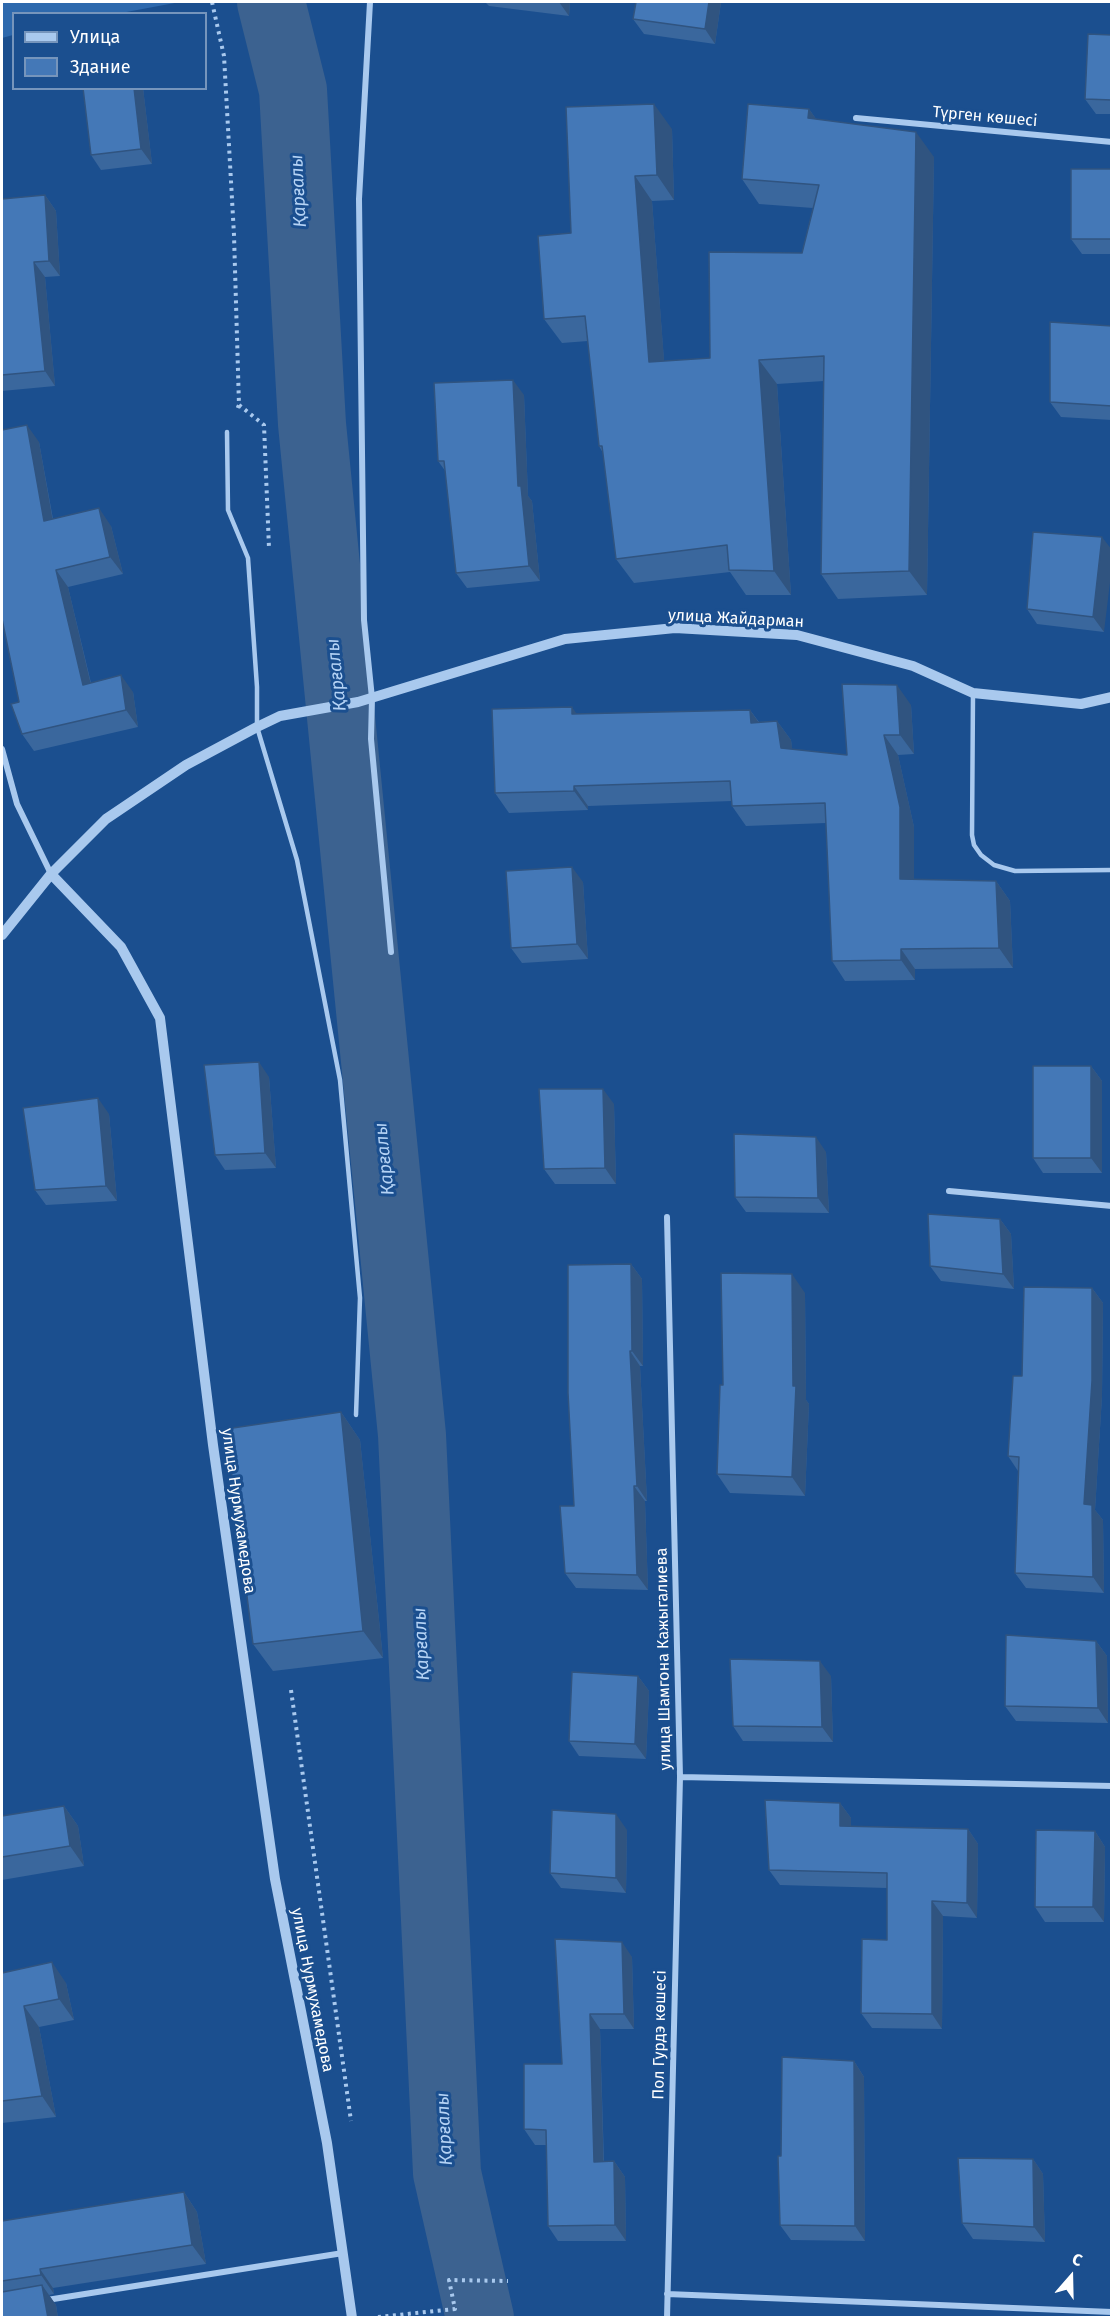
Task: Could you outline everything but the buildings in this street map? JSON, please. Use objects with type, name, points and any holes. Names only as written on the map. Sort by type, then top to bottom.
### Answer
[{"type":"street","points":[[370,2],[359,199],[364,620],[372,698],[370,739],[391,952]]},
{"type":"street","name":"Түрген көшесі","points":[[856,118],[1112,142]]},
{"type":"street","name":"улица Жайдарман","points":[[256,727],[280,716],[372,698],[565,639],[675,628],[797,635],[913,666],[973,693],[1081,704],[1112,697]]},
{"type":"street","points":[[2,935],[51,874],[106,819],[186,765],[256,727]]},
{"type":"street","name":"улица Нурмухамедова","points":[[2,749],[17,804],[51,874],[121,947],[160,1018],[213,1446],[275,1879],[327,2143],[352,2318]]},
{"type":"street","points":[[949,1191],[1112,1206]]},
{"type":"street","name":"улица Шамгона Кажыгалиева","points":[[667,1217],[680,1778],[1112,1786]]},
{"type":"street","name":"Пол Гурдэ көшесі","points":[[667,2318],[680,1778]]},
{"type":"street","points":[[37,2302],[343,2253]]},
{"type":"street","points":[[667,2294],[1112,2312]]},
{"type":"lane","points":[[227,432],[228,510],[248,558],[257,687],[256,727],[297,860],[339,1080],[360,1298],[356,1415]]},
{"type":"lane","points":[[973,693],[972,835],[981,855],[994,865],[1015,871],[1112,870]]},
{"type":"path","points":[[212,2],[224,56],[234,235],[239,405],[227,432]]},
{"type":"path","points":[[291,1690],[352,2128]]},
{"type":"path","points":[[376,2306],[378,2317],[455,2309],[448,2280],[508,2281]]},
{"type":"shaded area","points":[[2,2],[180,2],[126,12],[12,12],[12,35],[2,38]]},
{"type":"waterway","name":"Қарғалы","points":[[271,2],[293,90],[312,424],[412,1435],[447,2173],[480,2318]]}]
